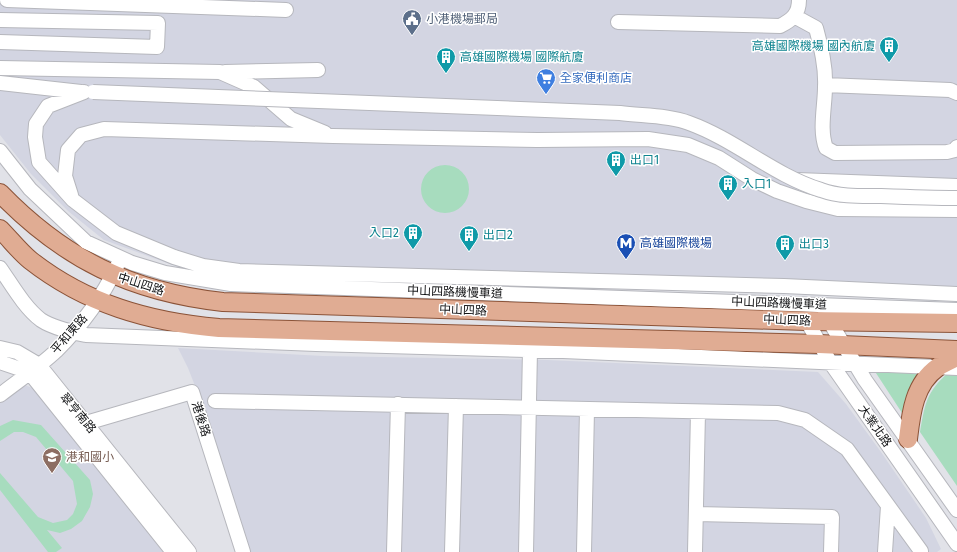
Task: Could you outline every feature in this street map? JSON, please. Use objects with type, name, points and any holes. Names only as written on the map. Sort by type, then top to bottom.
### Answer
[{"type":"main road","name":"中山四路","points":[[0,193],[24,218],[51,240],[113,275],[159,291],[190,298],[223,302],[806,321],[957,324]]},
{"type":"main road","name":"中山四路","points":[[0,229],[29,259],[57,279],[97,300],[148,318],[179,324],[219,328],[819,344],[957,350]]},
{"type":"main road","points":[[908,439],[914,399],[924,381],[937,367],[957,357]]},
{"type":"street","points":[[7,0],[92,1],[286,10]]},
{"type":"street","points":[[618,22],[780,26],[791,21],[799,8],[799,0]]},
{"type":"street","points":[[794,16],[816,28],[822,50],[825,85],[823,139],[826,148],[835,153],[947,152],[955,150],[957,147]]},
{"type":"street","points":[[0,20],[158,23],[157,47],[0,42]]},
{"type":"street","points":[[0,64],[15,68]]},
{"type":"street","points":[[0,68],[220,72],[318,70]]},
{"type":"street","points":[[220,72],[254,87],[291,119],[333,136]]},
{"type":"street","points":[[0,83],[88,92],[620,113],[671,119],[687,122],[704,129],[773,170],[823,191],[862,196],[957,198]]},
{"type":"street","points":[[825,85],[950,90],[957,93]]},
{"type":"street","points":[[88,92],[48,106],[36,124],[35,137],[39,162],[73,200],[116,233],[181,259],[203,266],[239,271],[784,286],[957,294]]},
{"type":"street","points":[[73,200],[65,176],[68,150],[81,135],[104,129],[537,140],[648,139],[688,145],[719,158],[752,179],[777,191],[806,201],[838,209],[957,210]]},
{"type":"street","name":"中山四路機慢車道","points":[[0,151],[30,189],[86,242],[121,258],[164,273],[231,284],[957,310]]},
{"type":"street","points":[[788,180],[957,186]]},
{"type":"street","name":"平和東路","points":[[0,396],[55,351],[72,332],[97,300],[113,275],[121,258]]},
{"type":"street","points":[[0,268],[32,311],[42,321],[72,332],[129,337],[530,350],[957,368]]},
{"type":"street","name":"大業北路","points":[[784,286],[798,304],[806,321],[830,362],[957,544]]},
{"type":"street","name":"大業北路","points":[[820,305],[855,363],[957,510]]},
{"type":"street","name":"翠亨南路","points":[[0,348],[17,352],[86,423],[189,552]]},
{"type":"street","points":[[526,552],[530,350]]},
{"type":"street","points":[[0,362],[34,368]]},
{"type":"street","name":"翠亨南路","points":[[34,368],[173,552]]},
{"type":"street","name":"港後路","points":[[86,423],[192,392],[243,552]]},
{"type":"street","points":[[216,401],[398,404],[778,414],[805,420],[847,449],[921,551]]},
{"type":"street","points":[[394,552],[398,404]]},
{"type":"street","points":[[452,552],[456,406]]},
{"type":"street","points":[[584,552],[587,410]]},
{"type":"street","points":[[695,552],[698,412]]},
{"type":"street","points":[[885,552],[888,506]]},
{"type":"street","points":[[696,514],[832,517],[832,552]]},
{"type":"shaded area","name":"高雄國際機場","points":[[0,0],[957,0],[957,299],[552,284],[200,275],[104,240],[68,211],[31,174],[0,135]]},
{"type":"shaded area","points":[[178,348],[323,356],[547,360],[818,372],[846,404],[881,452],[926,518],[941,549],[937,552],[243,552],[201,401],[188,368]]},
{"type":"shaded area","name":"港和國小","points":[[17,382],[40,391],[163,552],[0,552],[0,396]]},
{"type":"green space","points":[[445,165],[454,167],[462,172],[467,180],[469,189],[467,198],[462,206],[454,211],[445,213],[436,211],[428,206],[423,198],[421,189],[423,180],[428,172],[436,167]]},
{"type":"green space","points":[[874,370],[923,371],[909,392],[904,416]]},
{"type":"green space","points":[[949,372],[957,373],[957,486],[920,432],[925,406],[931,392],[941,379]]},
{"type":"green space","points":[[13,420],[41,425],[90,480],[93,494],[90,507],[82,521],[71,529],[60,533],[47,530],[62,548],[56,552],[48,552],[0,490],[0,473],[38,517],[53,523],[67,520],[73,514],[77,504],[73,481],[36,437],[23,432],[14,432],[0,441],[0,426]]},
{"type":"place","name":"小港機場郵局","points":[[412,36]]},
{"type":"place","name":"高雄國際機場 國內航廈","points":[[889,63]]},
{"type":"place","name":"高雄國際機場 國際航廈","points":[[446,74]]},
{"type":"place","name":"全家便利商店","points":[[546,95]]},
{"type":"place","name":"出口1","points":[[616,177]]},
{"type":"place","name":"入口1","points":[[728,201]]},
{"type":"place","name":"入口2","points":[[413,250]]},
{"type":"place","name":"出口2","points":[[469,252]]},
{"type":"place","name":"高雄國際機場","points":[[626,260]]},
{"type":"place","name":"出口3","points":[[785,261]]},
{"type":"place","name":"港和國小","points":[[52,474]]}]
